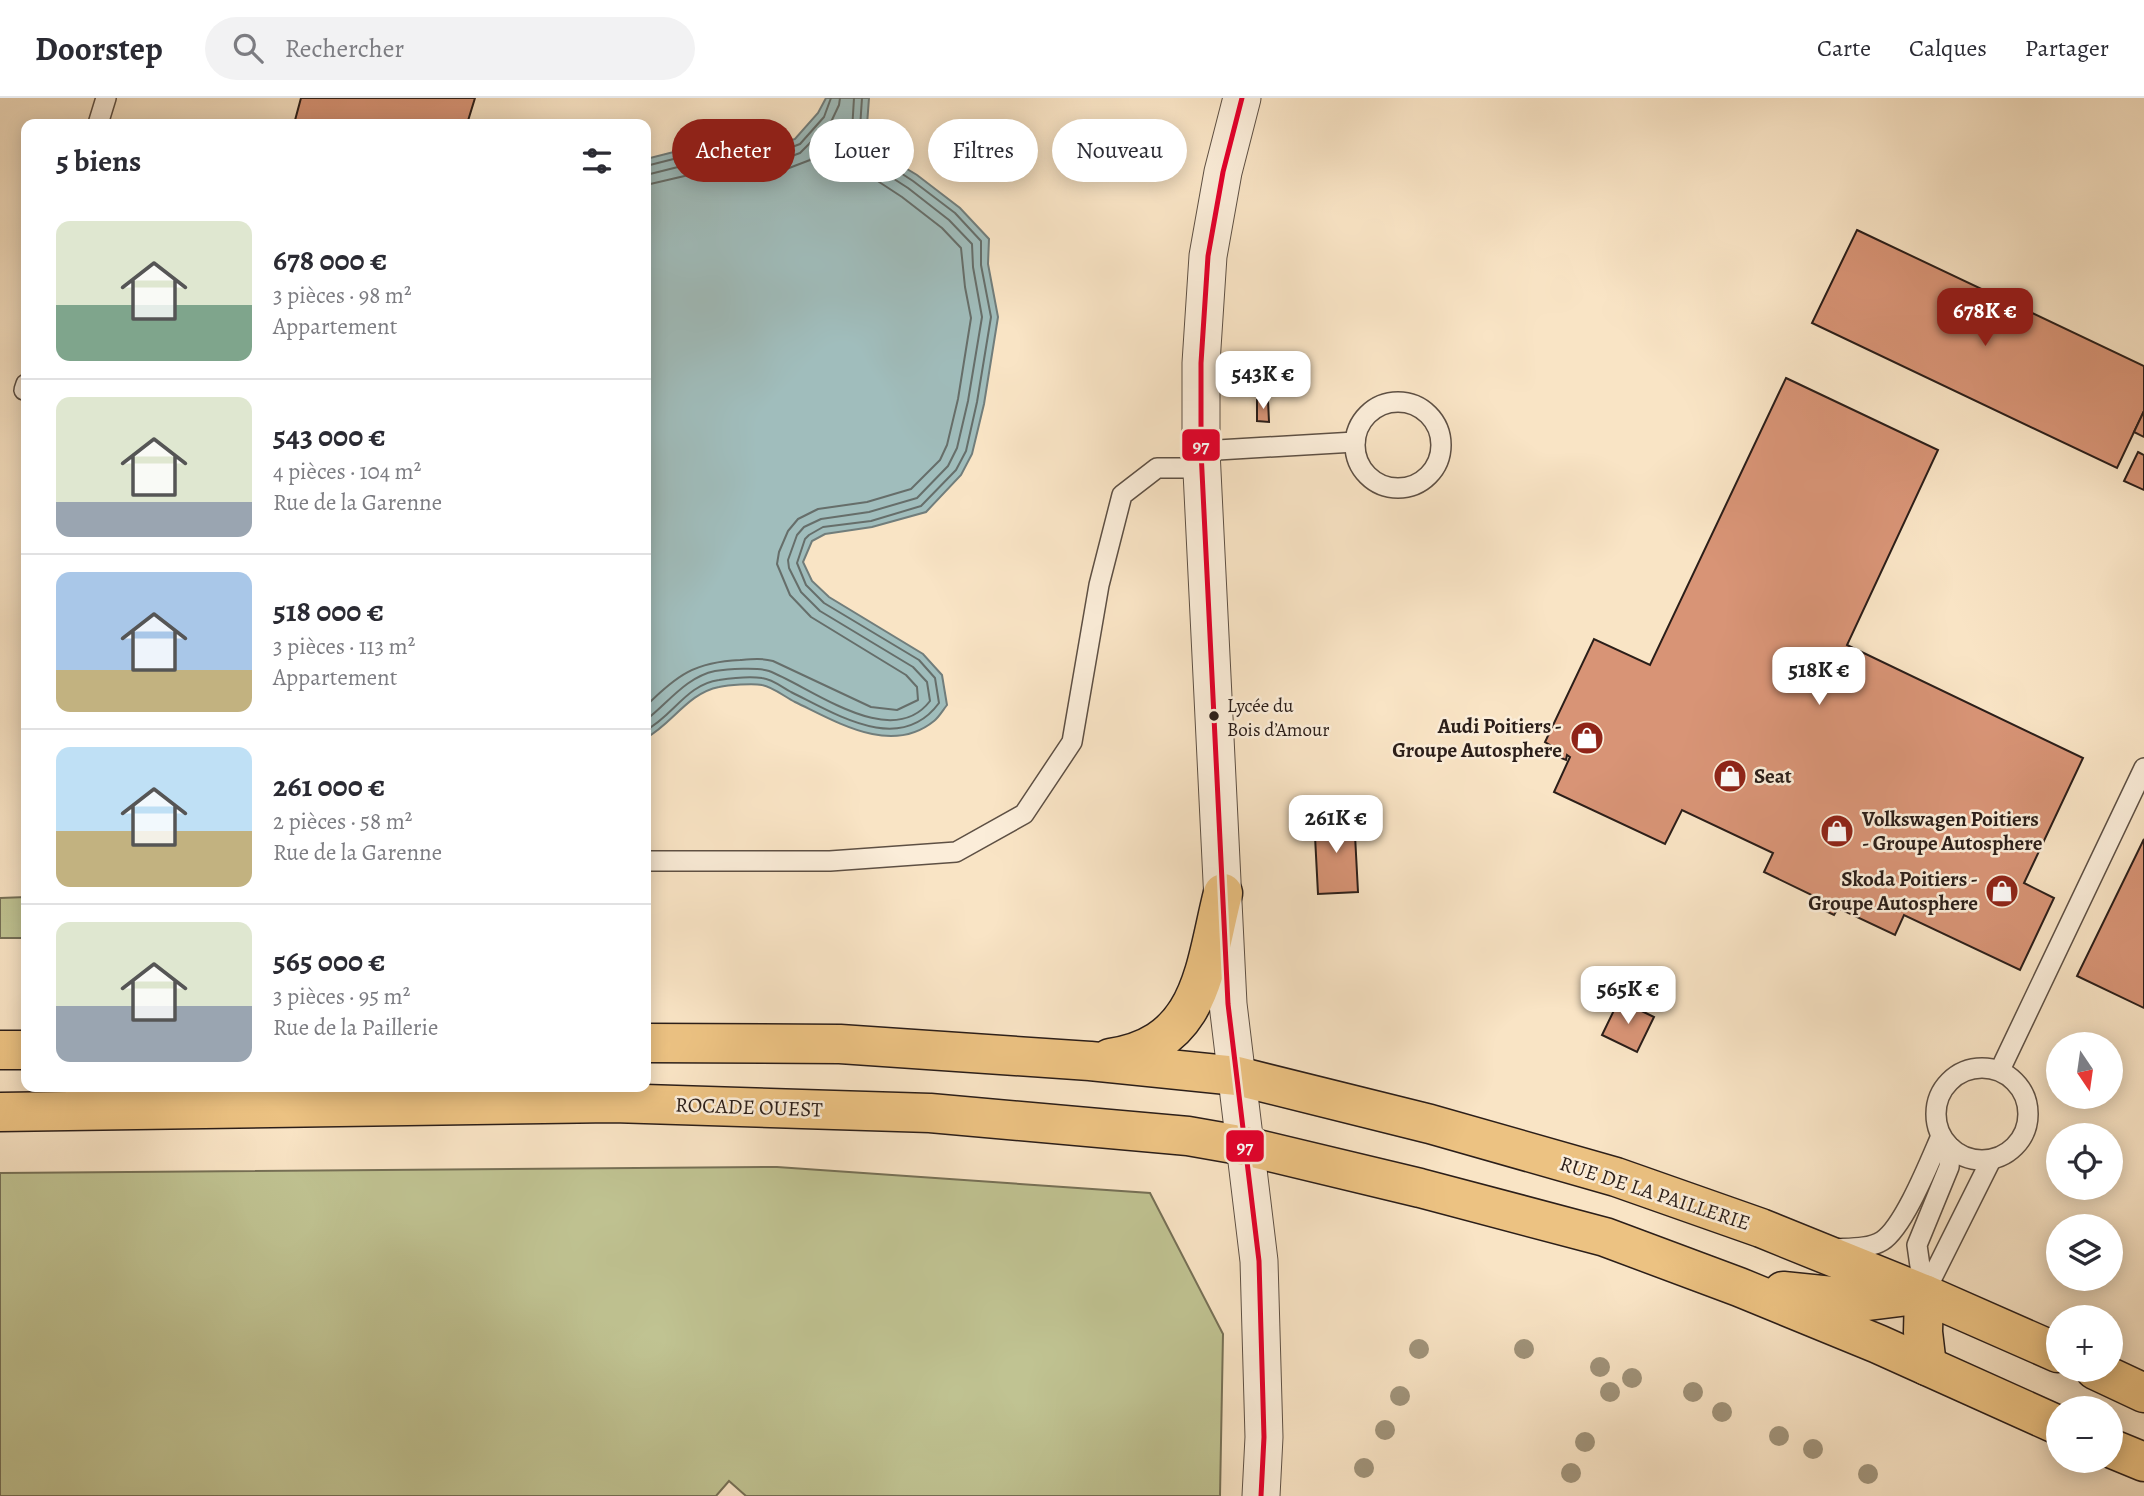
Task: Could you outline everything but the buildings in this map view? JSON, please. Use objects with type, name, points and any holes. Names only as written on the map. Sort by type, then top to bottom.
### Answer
[{"type":"main road","points":[[1090,1061],[1146,1049],[1165,1037],[1182,1021],[1197,997],[1223,893]]},
{"type":"main road","points":[[651,1043],[840,1044],[1090,1061],[1237,1076]]},
{"type":"main road","points":[[0,1050],[21,1050]]},
{"type":"main road","name":"RUE DE LA PAILLERIE","points":[[1237,1076],[1430,1124],[1616,1177],[1761,1228],[1924,1294],[2046,1348]]},
{"type":"main road","name":"ROCADE OUEST","points":[[0,1112],[627,1103],[930,1113],[1188,1136],[1245,1146]]},
{"type":"main road","points":[[1245,1146],[1420,1188],[1605,1237],[1739,1287],[2046,1420]]},
{"type":"main road","points":[[1739,1287],[1832,1296],[1852,1303],[1924,1294],[1923,1332],[1927,1366]]},
{"type":"main road","points":[[2121,1382],[2144,1393]]},
{"type":"main road","points":[[2123,1453],[2144,1462]]},
{"type":"street","points":[[1242,98],[1223,172],[1208,256],[1202,363],[1201,459],[1228,1004],[1259,1261],[1264,1437],[1261,1496]]},
{"type":"lane","points":[[100,119],[106,98]]},
{"type":"lane","points":[[1392,402],[1406,402],[1420,407],[1438,427],[1442,440],[1441,454],[1432,472],[1416,484],[1403,488],[1390,488],[1368,476],[1356,454],[1355,442],[1358,427],[1366,415],[1378,406],[1392,402]]},
{"type":"lane","points":[[651,861],[830,860],[957,852],[1024,814],[1072,742],[1099,585],[1122,495],[1157,468],[1201,459],[1355,442]]},
{"type":"lane","points":[[2000,1070],[2144,768]]},
{"type":"lane","points":[[1924,1294],[1917,1245],[1949,1167],[1946,1142],[1936,1122],[1940,1093],[1959,1073],[1973,1068],[2000,1070],[2013,1078],[2029,1105],[2029,1121],[2016,1146],[1991,1160],[1977,1160],[1962,1156],[1946,1142]]},
{"type":"lane","points":[[1816,1251],[1865,1247],[1882,1241],[1895,1229],[1946,1142]]},
{"type":"lane","points":[[1924,1294],[1991,1160]]},
{"type":"green space","points":[[21,897],[21,938],[0,938],[0,898]]},
{"type":"green space","points":[[777,1167],[1150,1193],[1223,1334],[1220,1496],[746,1496],[729,1481],[716,1496],[0,1496],[0,1173]]},
{"type":"water","points":[[826,98],[869,98],[867,119],[813,119]]},
{"type":"water","points":[[809,123],[809,182],[914,182],[914,173],[960,208],[989,239],[988,264],[998,317],[984,404],[972,454],[961,475],[926,512],[872,527],[825,534],[812,541],[803,562],[812,581],[829,597],[923,654],[942,675],[947,705],[934,721],[917,731],[900,736],[882,736],[846,726],[766,686],[728,686],[708,690],[698,696],[651,735],[651,158],[672,152],[672,182],[795,182],[795,139]]},
{"type":"transit line","name":"97","points":[[1242,98],[1223,172],[1208,256],[1201,363],[1201,451],[1228,1004],[1259,1261],[1264,1437],[1261,1496]]},
{"type":"place","name":"Lycée du Bois d’Amour","points":[[1214,716]]},
{"type":"place","name":"Audi Poitiers - Groupe Autosphere","points":[[1587,738]]},
{"type":"place","name":"Seat","points":[[1730,776]]},
{"type":"place","name":"Volkswagen Poitiers - Groupe Autosphere","points":[[1837,831]]},
{"type":"place","name":"Skoda Poitiers - Groupe Autosphere","points":[[2002,891]]}]
